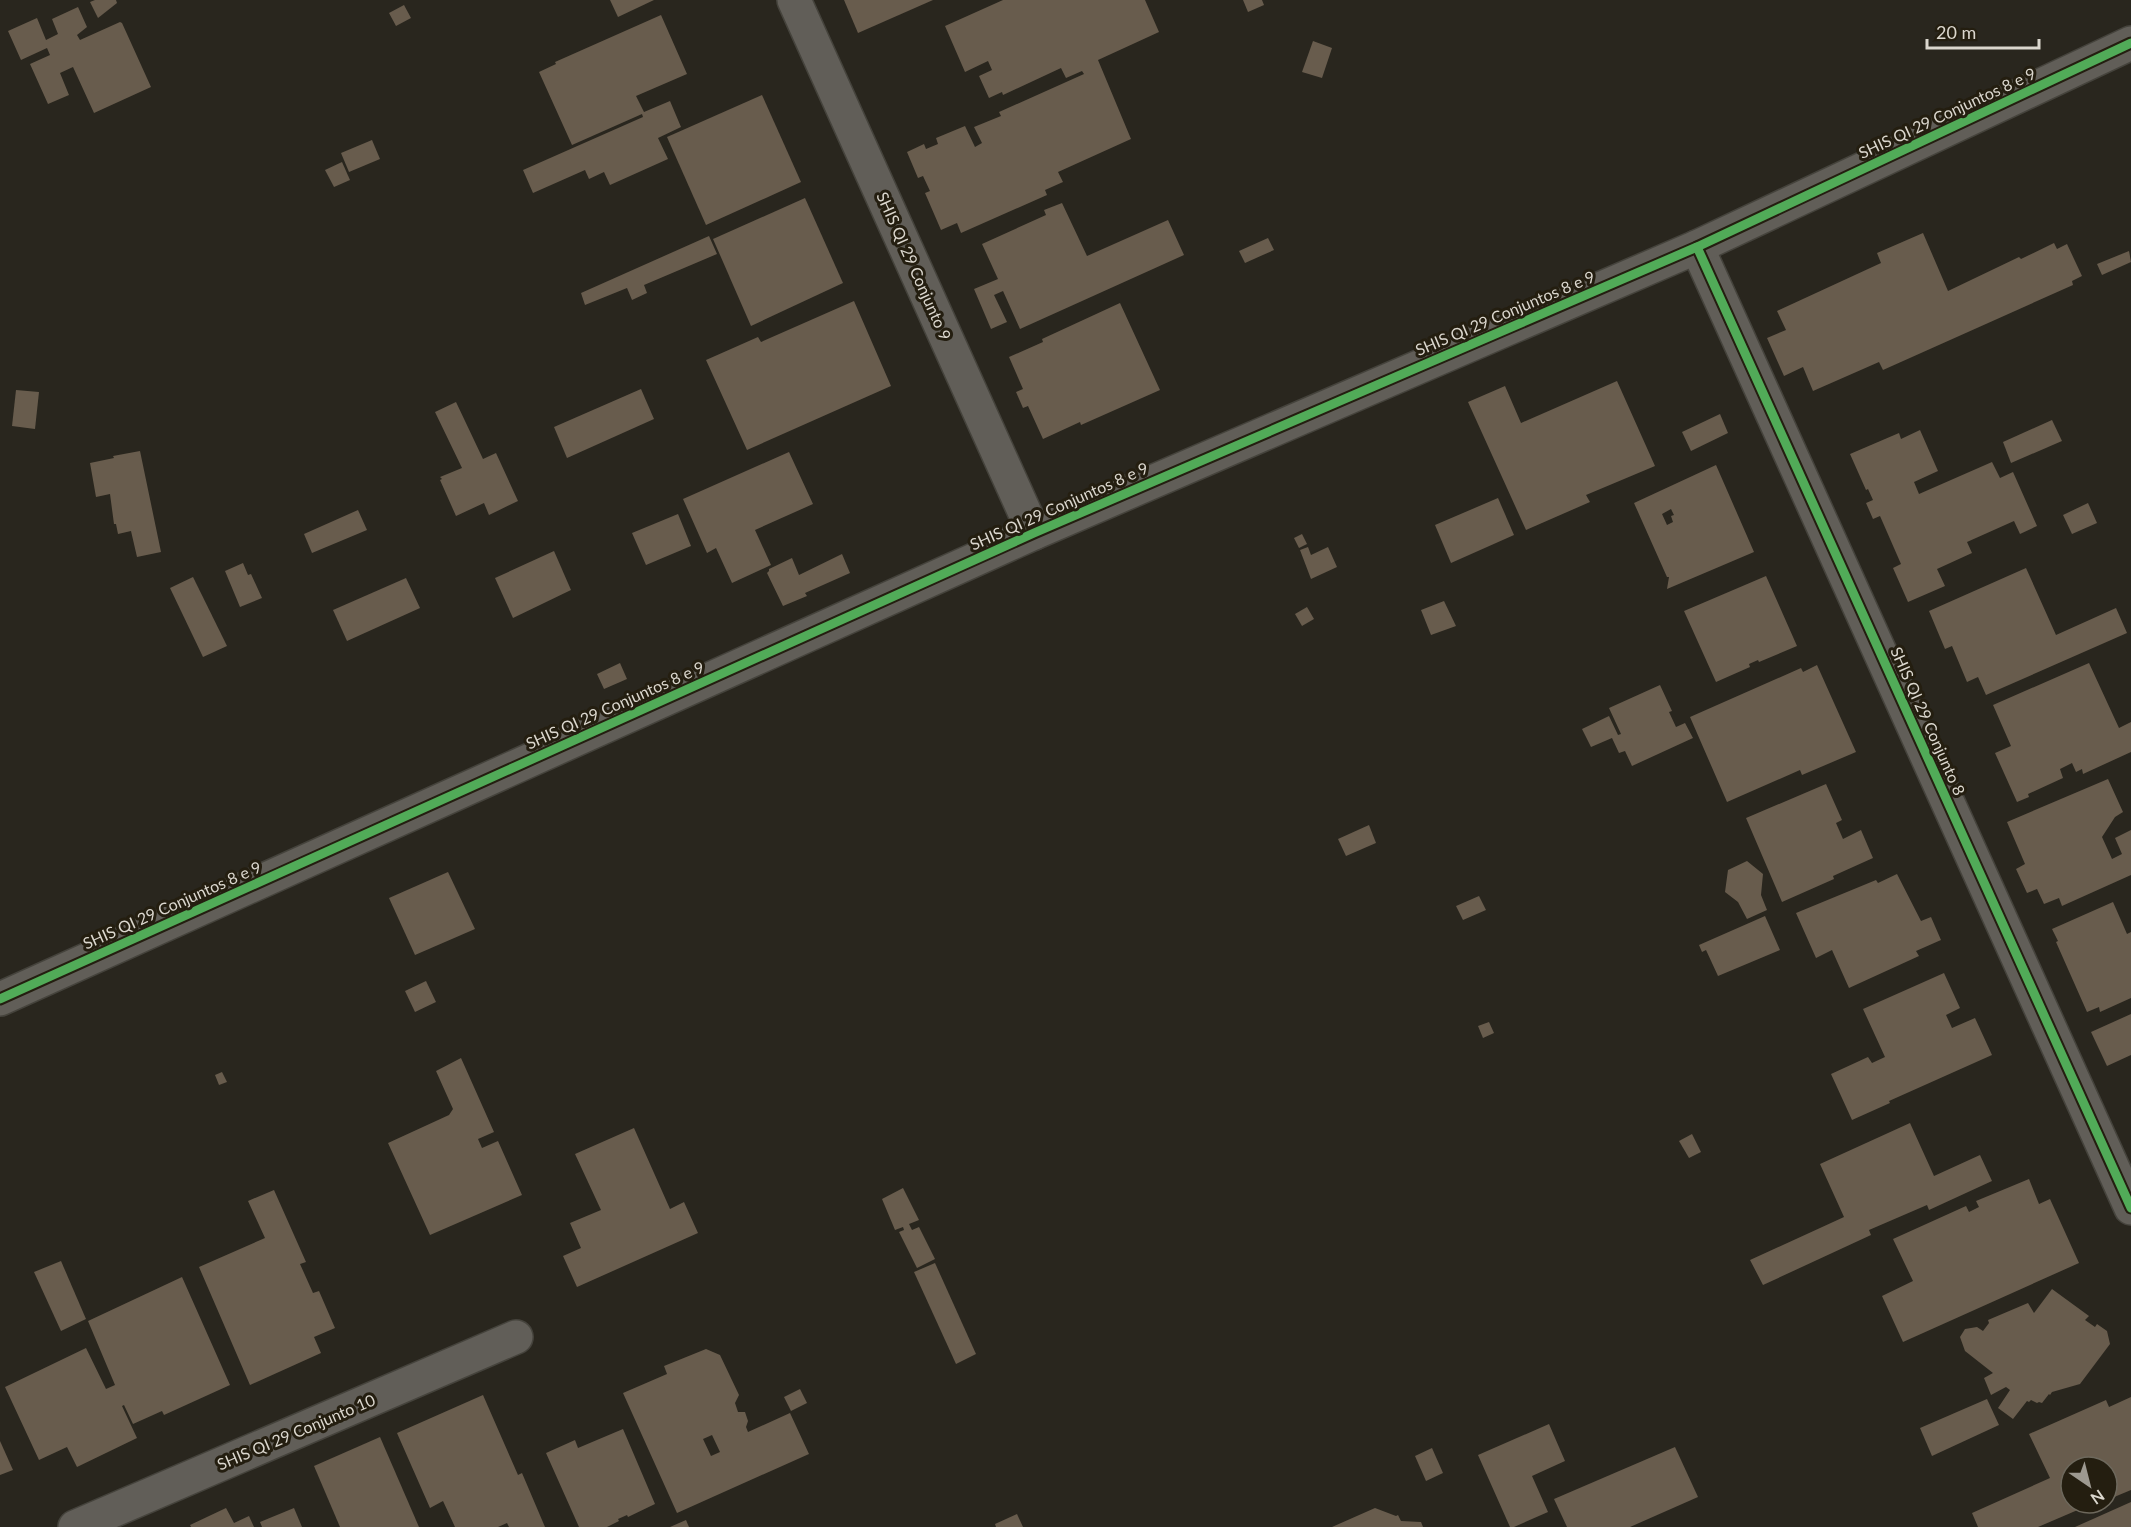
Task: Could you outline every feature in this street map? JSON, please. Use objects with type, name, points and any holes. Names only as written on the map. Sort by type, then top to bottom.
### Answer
[{"type":"street","name":"SHIS QI 29 Conjunto 9","points":[[794,0],[1034,533]]},
{"type":"street","name":"SHIS QI 29 Conjuntos 8 e 9","points":[[0,999],[1034,533],[1697,247],[2131,43]]},
{"type":"street","name":"SHIS QI 29 Conjunto 8","points":[[1697,247],[2131,1208]]},
{"type":"street","name":"SHIS QI 29 Conjunto 10","points":[[75,1527],[516,1337]]},
{"type":"building","points":[[116,0],[117,3],[98,18],[90,2]]},
{"type":"building","points":[[610,0],[654,0],[618,17]]},
{"type":"building","points":[[844,0],[933,0],[858,33]]},
{"type":"building","points":[[1003,0],[1145,0],[1159,32],[1098,60],[1131,139],[1058,172],[1063,182],[1045,190],[1047,195],[961,233],[957,223],[941,230],[925,193],[930,191],[923,176],[918,178],[907,152],[924,144],[926,149],[938,144],[936,138],[965,126],[975,147],[982,143],[974,127],[1001,116],[999,112],[1084,74],[1082,71],[1066,78],[1061,68],[1003,95],[1002,92],[989,98],[979,76],[992,70],[988,61],[965,72],[945,26]]},
{"type":"building","points":[[1243,0],[1262,0],[1264,5],[1248,12]]},
{"type":"building","points":[[404,5],[411,18],[396,26],[389,13]]},
{"type":"building","points":[[78,7],[87,27],[77,35],[80,40],[122,23],[151,87],[94,113],[73,67],[60,73],[69,95],[48,104],[30,64],[50,55],[47,48],[21,60],[8,31],[37,18],[46,40],[58,34],[52,19]]},
{"type":"building","points":[[661,15],[687,74],[636,96],[644,112],[670,101],[681,127],[658,138],[668,159],[610,185],[604,172],[589,179],[585,170],[533,193],[523,170],[643,117],[642,114],[572,145],[539,72],[556,64],[555,62]]},
{"type":"building","points":[[1313,41],[1332,48],[1322,78],[1302,72]]},
{"type":"building","points":[[762,95],[801,182],[706,225],[667,137]]},
{"type":"building","points":[[372,140],[380,159],[349,172],[341,153]]},
{"type":"building","points":[[342,162],[350,180],[334,187],[325,170]]},
{"type":"building","points":[[805,198],[843,283],[751,326],[713,239]]},
{"type":"building","points":[[1062,203],[1087,256],[1168,220],[1184,255],[1020,329],[1003,291],[994,295],[1007,322],[991,329],[974,289],[998,279],[982,244],[1046,215],[1044,210]]},
{"type":"building","points":[[1923,233],[1948,291],[2054,243],[2057,249],[2067,244],[2082,276],[2072,281],[2073,285],[1883,370],[1879,362],[1813,391],[1803,367],[1784,376],[1767,338],[1786,330],[1777,311],[1881,263],[1877,253]]},
{"type":"building","points":[[709,236],[717,254],[644,285],[647,293],[632,300],[627,288],[585,305],[581,293]]},
{"type":"building","points":[[1268,238],[1274,250],[1245,263],[1239,251]]},
{"type":"building","points":[[2129,251],[2131,262],[2102,275],[2097,264]]},
{"type":"building","points":[[854,301],[891,386],[747,450],[706,360],[758,337],[761,342]]},
{"type":"building","points":[[1120,303],[1160,390],[1043,439],[1028,406],[1023,408],[1016,392],[1023,389],[1009,357]]},
{"type":"building","points":[[1617,381],[1655,466],[1586,495],[1590,502],[1526,530],[1468,402],[1505,386],[1521,423]]},
{"type":"building","points":[[641,389],[654,419],[567,458],[554,427]]},
{"type":"building","points":[[16,390],[39,392],[35,429],[12,426]]},
{"type":"building","points":[[456,402],[483,459],[496,453],[518,501],[489,515],[484,503],[456,516],[440,480],[442,479],[440,477],[462,468],[435,412]]},
{"type":"building","points":[[1720,414],[1728,433],[1691,451],[1682,432]]},
{"type":"building","points":[[2052,420],[2062,441],[2011,463],[2003,442]]},
{"type":"building","points":[[1920,430],[1938,471],[1914,482],[1919,494],[1992,462],[2000,478],[2013,472],[2037,526],[2020,534],[2014,521],[1967,542],[1972,553],[1937,569],[1945,586],[1908,602],[1893,568],[1901,564],[1880,516],[1873,519],[1866,503],[1873,500],[1850,454],[1899,433],[1901,439]]},
{"type":"building","points":[[140,451],[161,552],[137,557],[131,531],[118,534],[116,524],[114,524],[110,494],[96,497],[90,463]]},
{"type":"building","points":[[789,452],[813,504],[755,530],[771,565],[732,583],[716,548],[707,553],[683,499]]},
{"type":"building","points":[[1716,465],[1754,552],[1667,589],[1669,577],[1667,577],[1634,503]],"holes":[[[1671,509],[1674,515],[1671,516],[1673,522],[1667,525],[1662,514]]]},
{"type":"building","points":[[1498,498],[1514,535],[1451,563],[1435,525]]},
{"type":"building","points":[[2088,503],[2097,523],[2072,534],[2063,515]]},
{"type":"building","points":[[358,510],[367,530],[312,553],[304,534]]},
{"type":"building","points":[[678,514],[691,546],[646,565],[632,533]]},
{"type":"building","points":[[1302,534],[1307,544],[1299,548],[1294,538]]},
{"type":"building","points":[[1308,547],[1311,555],[1328,547],[1337,567],[1311,579],[1300,550]]},
{"type":"building","points":[[554,551],[571,590],[513,618],[495,578]]},
{"type":"building","points":[[842,554],[850,573],[805,593],[807,596],[783,606],[767,573],[769,569],[792,558],[799,575]]},
{"type":"building","points":[[243,563],[262,598],[240,607],[225,571]]},
{"type":"building","points":[[2026,568],[2056,635],[2116,608],[2127,633],[1986,695],[1978,677],[1967,682],[1952,646],[1945,649],[1929,611]]},
{"type":"building","points":[[1766,576],[1797,646],[1749,664],[1750,667],[1716,682],[1684,611]]},
{"type":"building","points":[[193,577],[227,646],[203,657],[170,588]]},
{"type":"building","points":[[406,578],[420,608],[347,641],[333,610]]},
{"type":"building","points":[[1444,601],[1456,626],[1431,635],[1421,610]]},
{"type":"building","points":[[1307,607],[1314,619],[1302,626],[1295,614]]},
{"type":"building","points":[[620,663],[627,679],[604,689],[597,674]]},
{"type":"building","points":[[2089,663],[2119,728],[2131,722],[2131,752],[2083,774],[2082,769],[2076,772],[2072,763],[2060,769],[2063,778],[2028,794],[2029,797],[2017,802],[1995,753],[2011,746],[1993,705]]},
{"type":"building","points":[[1817,665],[1856,752],[1802,775],[1800,770],[1727,802],[1690,717],[1801,668],[1803,672]]},
{"type":"building","points":[[1660,685],[1672,711],[1669,712],[1676,727],[1685,723],[1693,738],[1632,766],[1625,751],[1619,753],[1612,738],[1591,747],[1582,729],[1609,716],[1618,735],[1621,734],[1609,708]]},
{"type":"building","points":[[2108,779],[2123,812],[2115,817],[2102,837],[2112,859],[2122,854],[2115,838],[2131,830],[2131,875],[2062,906],[2059,898],[2044,904],[2037,889],[2027,893],[2016,869],[2025,864],[2007,822]]},
{"type":"building","points":[[1826,784],[1842,820],[1836,823],[1843,839],[1861,830],[1873,858],[1833,876],[1834,879],[1782,902],[1746,818]]},
{"type":"building","points":[[1369,825],[1376,843],[1346,856],[1338,839]]},
{"type":"building","points":[[1747,861],[1763,874],[1761,895],[1767,910],[1747,919],[1738,902],[1725,892],[1728,870]]},
{"type":"building","points":[[448,872],[475,929],[415,955],[389,898]]},
{"type":"building","points":[[1897,874],[1921,921],[1931,917],[1941,940],[1916,951],[1919,956],[1849,988],[1832,950],[1816,958],[1796,913],[1876,880],[1878,883]]},
{"type":"building","points":[[1479,896],[1486,910],[1463,920],[1456,906]]},
{"type":"building","points":[[2113,902],[2127,934],[2131,932],[2131,998],[2100,1012],[2099,1007],[2087,1012],[2052,929]]},
{"type":"building","points":[[1765,916],[1780,950],[1718,976],[1706,950],[1702,952],[1699,945]]},
{"type":"building","points":[[1944,973],[1960,1008],[1946,1015],[1952,1028],[1975,1018],[1992,1055],[1852,1120],[1831,1074],[1868,1057],[1872,1063],[1885,1057],[1863,1009]]},
{"type":"building","points":[[426,981],[436,1002],[415,1012],[405,991]]},
{"type":"building","points":[[2131,1014],[2131,1055],[2107,1066],[2091,1032]]},
{"type":"building","points":[[1489,1022],[1494,1033],[1483,1038],[1478,1026]]},
{"type":"building","points":[[461,1058],[494,1132],[478,1139],[482,1148],[498,1141],[522,1195],[430,1235],[388,1143],[449,1115],[453,1109],[436,1071]]},
{"type":"building","points":[[222,1072],[227,1082],[219,1085],[215,1075]]},
{"type":"building","points":[[1910,1123],[1934,1176],[1980,1155],[1992,1181],[1929,1210],[1927,1205],[1869,1230],[1871,1235],[1763,1285],[1750,1260],[1844,1217],[1820,1164]]},
{"type":"building","points":[[634,1128],[670,1209],[684,1202],[698,1233],[577,1287],[563,1256],[581,1248],[570,1223],[601,1210],[575,1154]]},
{"type":"building","points":[[1692,1134],[1701,1152],[1689,1158],[1679,1141]]},
{"type":"building","points":[[2029,1179],[2039,1204],[2050,1199],[2079,1263],[1903,1342],[1882,1296],[1913,1281],[1893,1239],[1966,1206],[1969,1212],[1979,1207],[1976,1201]]},
{"type":"building","points":[[903,1188],[919,1220],[909,1224],[912,1230],[919,1227],[935,1259],[917,1268],[899,1232],[904,1230],[903,1227],[895,1230],[882,1199]]},
{"type":"building","points":[[274,1190],[306,1262],[300,1264],[313,1293],[319,1291],[335,1328],[314,1337],[321,1353],[250,1385],[199,1267],[265,1238],[248,1201]]},
{"type":"building","points":[[61,1261],[86,1319],[61,1331],[34,1272]]},
{"type":"building","points":[[935,1263],[976,1354],[956,1364],[914,1272]]},
{"type":"building","points":[[182,1277],[230,1385],[164,1415],[162,1411],[133,1424],[124,1405],[122,1406],[137,1438],[77,1467],[67,1447],[39,1460],[5,1387],[86,1348],[106,1389],[115,1385],[88,1321]]},
{"type":"building","points":[[2052,1289],[2089,1316],[2085,1320],[2107,1331],[2110,1344],[2080,1384],[2052,1392],[2042,1403],[2027,1401],[2013,1419],[1998,1408],[2010,1390],[2006,1387],[1991,1395],[1984,1378],[1993,1373],[1965,1351],[1960,1337],[1965,1329],[1977,1327],[1983,1331],[1989,1323],[1988,1320],[2028,1303],[2034,1313]]},
{"type":"building","points":[[706,1349],[720,1355],[739,1395],[735,1403],[738,1412],[745,1412],[748,1432],[790,1413],[809,1454],[677,1513],[623,1393],[667,1374],[664,1366]],"holes":[[[712,1435],[720,1452],[711,1456],[703,1439]]]},
{"type":"building","points":[[800,1389],[807,1403],[791,1411],[784,1397]]},
{"type":"building","points":[[483,1395],[518,1475],[522,1473],[545,1527],[509,1527],[507,1523],[498,1527],[455,1527],[443,1501],[430,1508],[397,1433]]},
{"type":"building","points":[[2131,1397],[2131,1490],[2119,1495],[2119,1455],[2059,1455],[2059,1515],[2066,1515],[2038,1527],[1978,1527],[1972,1513],[2050,1478],[2029,1434],[2106,1400],[2109,1407]]},
{"type":"building","points":[[1987,1399],[1999,1425],[1932,1456],[1920,1428]]},
{"type":"building","points":[[1549,1424],[1565,1461],[1532,1476],[1548,1512],[1510,1527],[1478,1455]]},
{"type":"building","points":[[623,1429],[655,1504],[628,1517],[627,1515],[618,1519],[619,1521],[607,1527],[579,1527],[546,1453],[575,1440],[578,1448]]},
{"type":"building","points":[[380,1437],[419,1527],[340,1527],[314,1466]]},
{"type":"building","points":[[0,1441],[13,1470],[0,1475]]},
{"type":"building","points":[[1675,1447],[1698,1497],[1630,1527],[1567,1527],[1554,1499]]},
{"type":"building","points":[[1432,1448],[1443,1473],[1426,1481],[1415,1456]]},
{"type":"building","points":[[2131,1502],[2131,1527],[2075,1527],[2102,1515],[2119,1515],[2119,1507]]},
{"type":"building","points":[[226,1508],[234,1523],[249,1516],[254,1527],[191,1527],[190,1525]]},
{"type":"building","points":[[294,1508],[302,1527],[262,1527],[260,1522]]},
{"type":"building","points":[[1375,1508],[1398,1515],[1401,1521],[1421,1522],[1423,1527],[1332,1527]]},
{"type":"building","points":[[1017,1514],[1023,1527],[996,1527],[995,1524]]},
{"type":"building","points":[[686,1520],[689,1527],[670,1527]]},
{"type":"cycle path","points":[[0,999],[1034,533],[1697,247],[2131,43]]},
{"type":"cycle path","points":[[1697,247],[2131,1208]]}]
